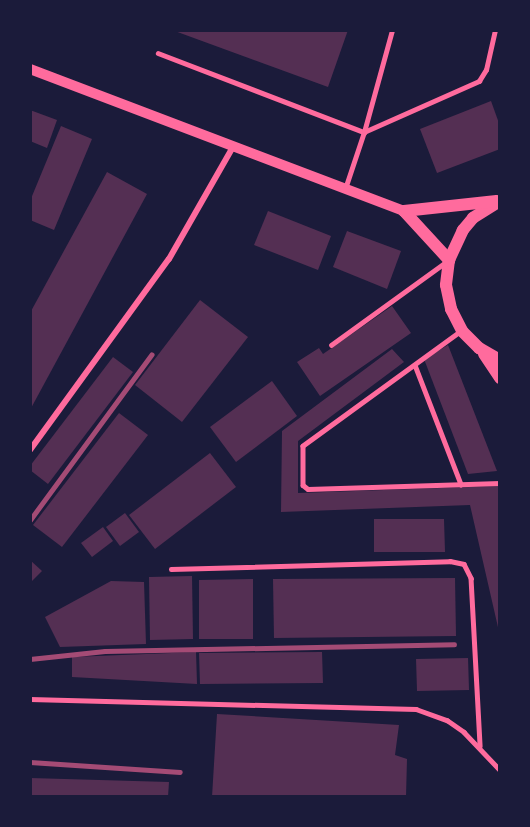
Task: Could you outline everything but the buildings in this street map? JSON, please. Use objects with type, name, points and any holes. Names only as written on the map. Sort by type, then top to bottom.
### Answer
[{"type":"main road","points":[[404,211],[500,201]]},
{"type":"main road","points":[[500,201],[473,218],[454,244],[449,260],[446,285],[451,309],[462,331],[479,348],[500,378]]},
{"type":"main road","points":[[404,211],[449,260]]},
{"type":"main road","points":[[479,348],[500,360]]},
{"type":"street","points":[[30,69],[404,211]]},
{"type":"street","points":[[30,450],[170,259],[233,147]]},
{"type":"lane","points":[[345,189],[364,132],[392,30]]},
{"type":"lane","points":[[158,53],[364,132],[479,81],[486,70],[495,30]]},
{"type":"lane","points":[[331,345],[449,260]]},
{"type":"lane","points":[[462,331],[303,446],[303,485],[308,489],[500,483]]},
{"type":"lane","points":[[415,365],[461,484]]},
{"type":"lane","points":[[171,569],[450,561],[464,564],[471,578],[480,746]]},
{"type":"lane","points":[[30,699],[416,710],[447,720],[480,746],[500,771]]},
{"type":"railway","points":[[30,520],[151,355]]},
{"type":"railway","points":[[30,659],[105,651],[454,644]]},
{"type":"railway","points":[[30,762],[180,772]]}]
